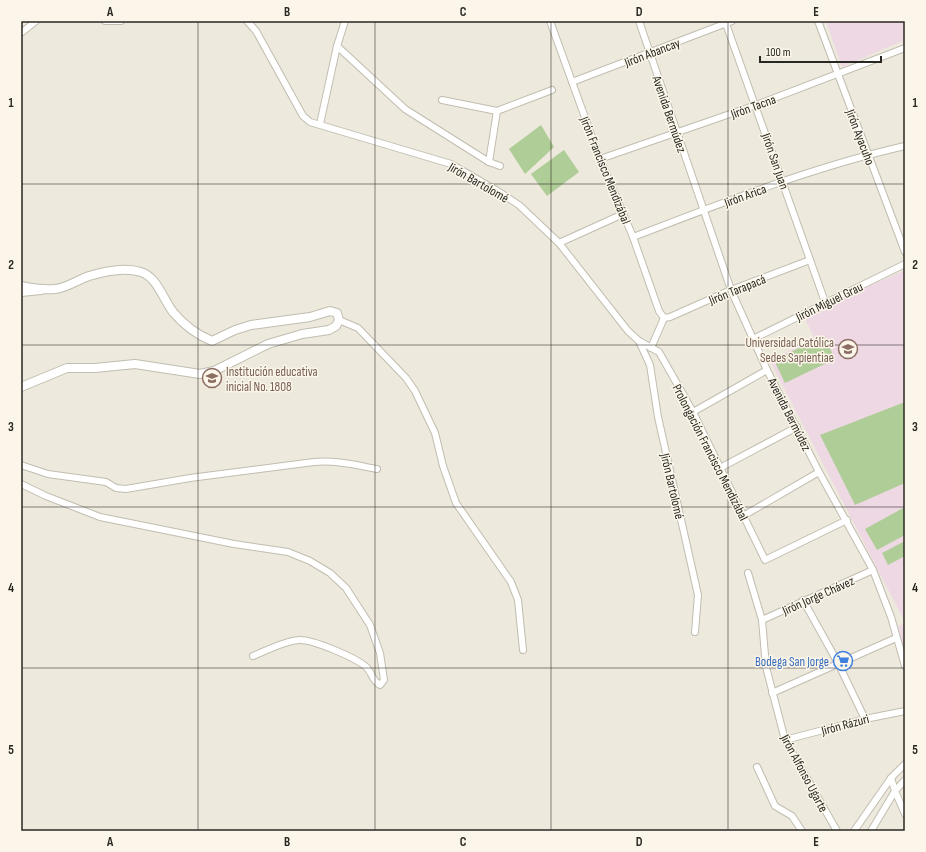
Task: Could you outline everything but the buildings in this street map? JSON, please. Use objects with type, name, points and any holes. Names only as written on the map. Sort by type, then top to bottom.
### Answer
[{"type":"street","points":[[21,33],[36,21]]},
{"type":"street","points":[[106,21],[121,21]]},
{"type":"street","name":"Jirón Bartolomé","points":[[247,21],[256,31],[303,116],[310,122],[451,164],[519,205],[559,243],[628,331],[639,341],[651,348]]},
{"type":"street","points":[[320,124],[337,46],[345,21]]},
{"type":"street","name":"Jirón Francisco Mendizábal","points":[[550,21],[600,159],[633,237],[659,311],[664,318]]},
{"type":"street","name":"Avenida Bermúdez","points":[[639,21],[731,290],[767,370],[819,472],[847,520],[873,570],[885,600],[905,666]]},
{"type":"street","name":"Jirón Ayacuho","points":[[818,21],[837,75],[905,252]]},
{"type":"street","name":"Jirón Abancay","points":[[572,82],[728,22]]},
{"type":"street","name":"Jirón San Juan","points":[[728,22],[825,302]]},
{"type":"street","points":[[337,46],[405,109],[489,162],[500,166]]},
{"type":"street","name":"Jirón Tacna","points":[[600,159],[756,105],[905,48]]},
{"type":"street","points":[[442,100],[497,111],[552,90]]},
{"type":"street","points":[[489,162],[497,111]]},
{"type":"street","name":"Jirón Arica","points":[[633,237],[783,181],[867,154],[905,146]]},
{"type":"street","points":[[559,243],[623,214]]},
{"type":"street","name":"Jirón Tarapacá","points":[[664,318],[670,317],[731,290],[810,260]]},
{"type":"street","name":"Jirón Miguel Grau","points":[[753,339],[825,302],[905,264]]},
{"type":"street","points":[[21,294],[54,289],[89,276],[120,270],[141,272],[154,282],[174,312],[187,326],[212,342],[251,325],[310,317],[330,311],[337,313],[339,320],[336,326],[329,330],[302,334],[268,344],[214,371],[200,374],[135,364],[114,368],[67,368],[21,387]]},
{"type":"street","points":[[21,286],[54,289]]},
{"type":"street","points":[[651,348],[664,318]]},
{"type":"street","points":[[339,320],[358,328],[406,378],[415,391],[435,433],[443,466],[456,503],[510,582],[518,600],[523,650]]},
{"type":"street","name":"Jirón Bartolomé","points":[[639,341],[650,365],[658,417],[698,596],[695,632]]},
{"type":"street","name":"Prolongación Francisco Mendizábal","points":[[651,348],[659,352],[693,412],[765,560],[847,520]]},
{"type":"street","points":[[693,412],[767,370]]},
{"type":"street","points":[[720,468],[797,427]]},
{"type":"street","points":[[21,465],[48,474],[106,482],[116,488],[126,489],[190,478],[314,462],[329,461],[377,469]]},
{"type":"street","points":[[743,516],[819,472]]},
{"type":"street","points":[[21,484],[46,496],[100,517],[234,544],[288,552],[310,561],[330,573],[346,588],[370,625],[380,653],[384,680],[380,685],[374,682],[367,667],[348,655],[312,642],[300,640],[253,656]]},
{"type":"street","name":"Jirón Jorge Chávez","points":[[762,620],[803,600],[873,570]]},
{"type":"street","name":"Jirón Alfonso Ugarte","points":[[748,573],[762,620],[766,667],[785,740],[835,830]]},
{"type":"street","points":[[803,600],[838,663],[865,719]]},
{"type":"street","points":[[772,693],[896,638]]},
{"type":"street","name":"Jirón Rázuri","points":[[785,740],[905,710]]},
{"type":"street","points":[[854,831],[891,778],[905,764]]},
{"type":"street","points":[[757,767],[775,806],[792,816],[802,831]]},
{"type":"street","points":[[891,778],[905,814]]},
{"type":"street","points":[[871,831],[895,791],[905,780]]},
{"type":"shaded area","points":[[826,21],[905,21],[905,40],[842,67]]},
{"type":"shaded area","points":[[905,270],[905,622],[770,361],[814,338],[804,316]]},
{"type":"shaded area","points":[[905,622],[905,650],[894,629]]},
{"type":"green space","points":[[541,125],[554,147],[525,174],[509,149]]},
{"type":"green space","points":[[564,150],[579,172],[547,196],[531,174]]},
{"type":"green space","points":[[824,336],[835,359],[785,383],[774,360]]},
{"type":"green space","points":[[905,402],[905,483],[855,505],[820,435]]},
{"type":"green space","points":[[905,507],[905,535],[877,550],[865,529]]},
{"type":"green space","points":[[905,541],[905,556],[888,565],[882,553]]},
{"type":"place","name":"Universidad Católica Sedes Sapientiae","points":[[848,349]]},
{"type":"place","name":"Institución educativa inicial No. 1808","points":[[212,378]]},
{"type":"place","name":"Bodega San Jorge","points":[[843,661]]}]
